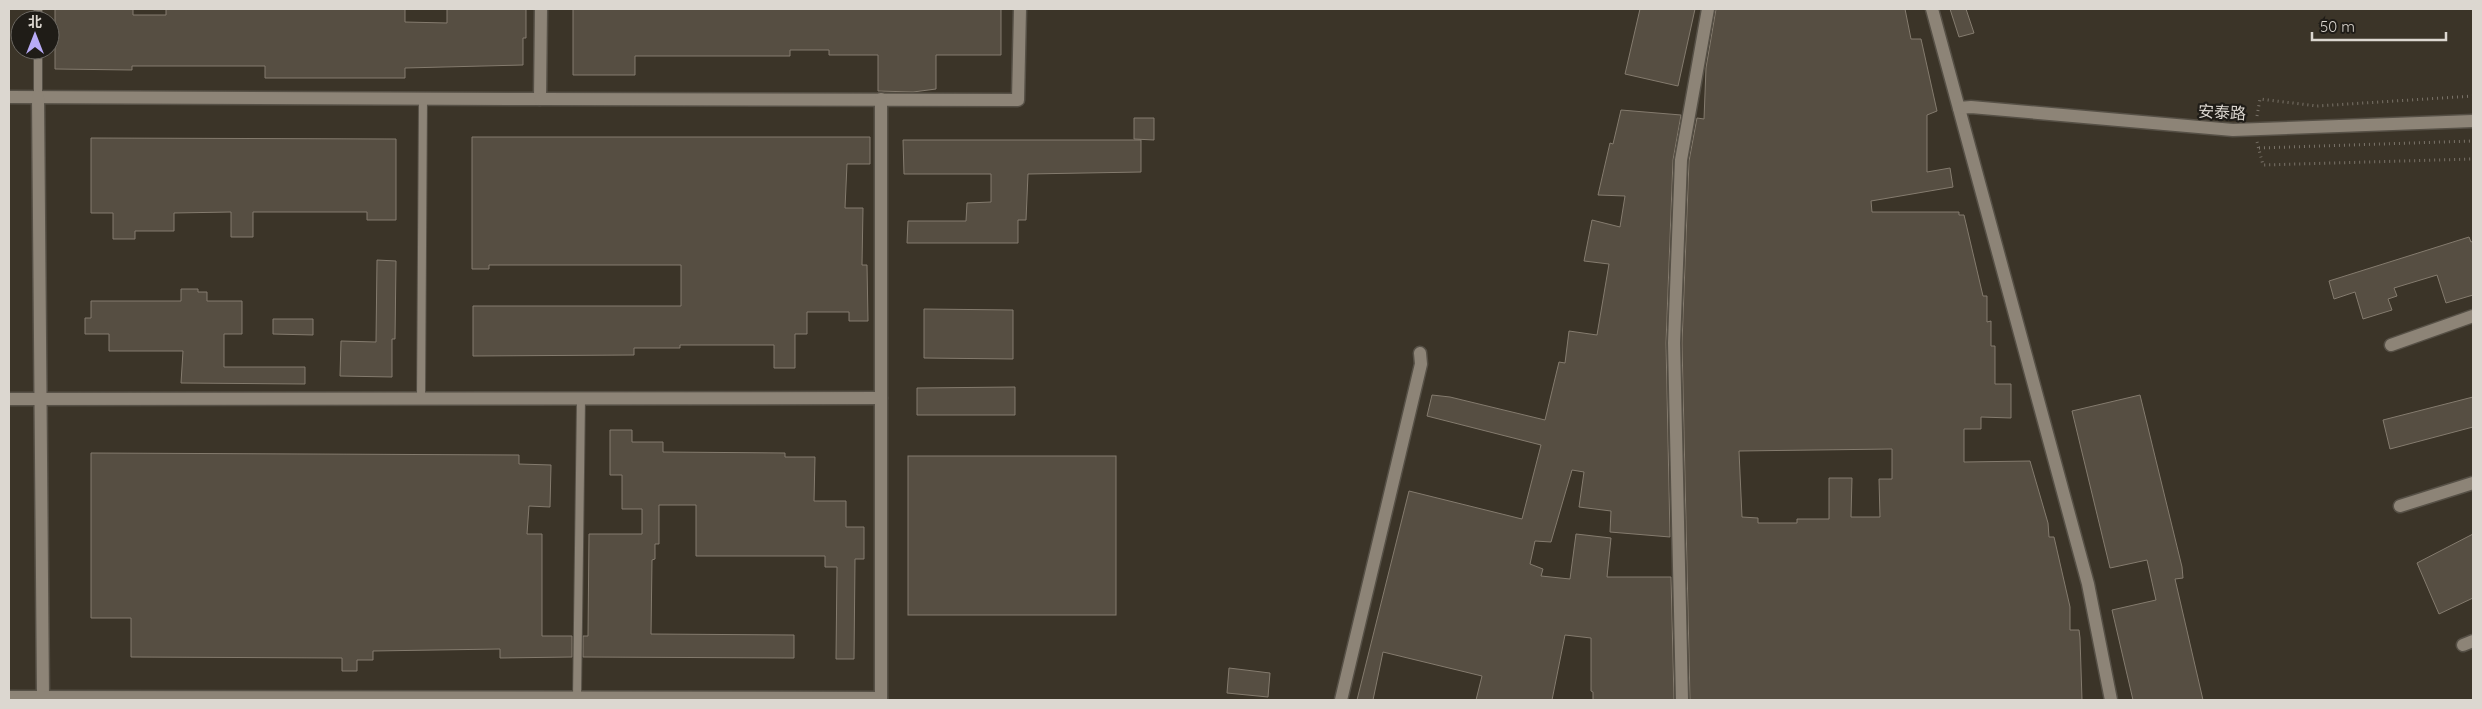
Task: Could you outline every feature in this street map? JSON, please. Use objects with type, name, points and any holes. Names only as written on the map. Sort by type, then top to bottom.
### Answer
[{"type":"street","points":[[540,98],[541,9]]},
{"type":"street","points":[[9,97],[1018,100],[1020,9]]},
{"type":"street","points":[[1682,700],[1674,344],[1680,160],[1708,9]]},
{"type":"street","points":[[1932,9],[1965,107],[2088,584],[2111,700]]},
{"type":"street","points":[[38,97],[43,698]]},
{"type":"street","points":[[9,697],[881,699],[881,100]]},
{"type":"street","name":"安泰路","points":[[1965,107],[2233,130],[2473,121]]},
{"type":"street","points":[[2391,345],[2473,316]]},
{"type":"street","points":[[1341,700],[1421,364],[1420,353]]},
{"type":"street","points":[[9,399],[881,398]]},
{"type":"street","points":[[2400,506],[2473,483]]},
{"type":"lane","points":[[38,60],[38,97]]},
{"type":"lane","points":[[421,398],[423,98]]},
{"type":"lane","points":[[577,698],[581,398]]},
{"type":"path","points":[[2473,96],[2317,106],[2260,100],[2254,129],[2263,165],[2473,160]]},
{"type":"path","points":[[2259,148],[2473,141]]},
{"type":"building","points":[[133,9],[133,15],[166,15],[166,9],[405,9],[405,22],[447,23],[447,9],[526,9],[526,38],[523,38],[523,65],[405,68],[405,78],[265,78],[265,66],[132,66],[132,70],[55,69],[55,60],[60,60],[60,10],[55,10]]},
{"type":"building","points":[[573,9],[1001,9],[1001,55],[936,55],[936,89],[913,92],[878,91],[878,55],[829,55],[829,50],[790,50],[790,56],[635,56],[635,75],[573,75]]},
{"type":"building","points":[[1640,9],[1695,9],[1678,86],[1625,74]]},
{"type":"building","points":[[1716,9],[1905,9],[1911,39],[1921,39],[1937,111],[1927,115],[1927,172],[1950,168],[1953,187],[1871,201],[1872,212],[1959,212],[1959,215],[1964,215],[1983,296],[1987,296],[1987,322],[1991,321],[1991,346],[1995,346],[1995,384],[2011,384],[2011,418],[1981,417],[1981,429],[1964,429],[1964,462],[2030,461],[2048,523],[2049,537],[2054,537],[2070,607],[2070,630],[2079,630],[2082,700],[1690,700],[1682,343],[1689,161],[1697,118],[1704,119],[1706,68]],"holes":[[[1892,449],[1892,479],[1879,479],[1880,517],[1851,517],[1852,478],[1829,478],[1829,519],[1797,519],[1797,523],[1758,523],[1758,518],[1742,517],[1739,451]]]},
{"type":"building","points":[[1950,9],[1966,9],[1974,33],[1959,37]]},
{"type":"building","points":[[1621,110],[1681,115],[1673,160],[1666,343],[1670,537],[1610,532],[1611,511],[1579,507],[1584,472],[1572,470],[1551,542],[1535,541],[1530,564],[1543,569],[1541,576],[1570,579],[1576,534],[1611,538],[1607,577],[1671,577],[1674,700],[1593,700],[1593,692],[1591,691],[1591,638],[1565,635],[1552,700],[1476,700],[1482,676],[1383,652],[1373,700],[1357,700],[1409,491],[1522,519],[1541,445],[1427,416],[1432,395],[1450,397],[1545,420],[1559,362],[1565,363],[1569,331],[1597,335],[1609,264],[1584,261],[1592,220],[1620,227],[1625,196],[1598,195],[1610,143],[1613,144]]},
{"type":"building","points":[[1134,118],[1154,118],[1154,140],[1134,139]]},
{"type":"building","points":[[472,137],[870,137],[870,164],[847,164],[845,208],[863,208],[862,265],[867,265],[868,321],[849,321],[849,312],[807,312],[807,334],[795,334],[795,368],[774,368],[774,345],[680,345],[680,348],[634,348],[634,355],[473,356],[473,306],[681,306],[681,265],[489,265],[489,269],[472,269]]},
{"type":"building","points":[[91,138],[396,139],[396,220],[367,220],[367,212],[253,212],[253,237],[231,237],[231,212],[174,213],[174,231],[135,231],[135,239],[113,239],[113,213],[91,213]]},
{"type":"building","points":[[903,140],[1141,140],[1141,172],[1028,174],[1026,220],[1018,220],[1018,243],[907,243],[908,221],[966,221],[967,203],[991,202],[991,174],[904,174]]},
{"type":"building","points":[[2469,237],[2471,242],[2473,241],[2473,295],[2446,303],[2437,275],[2394,288],[2397,296],[2388,299],[2392,310],[2363,319],[2355,292],[2334,299],[2329,281]]},
{"type":"building","points":[[377,260],[396,261],[395,339],[392,339],[392,377],[340,376],[341,341],[376,342]]},
{"type":"building","points":[[181,289],[198,289],[198,292],[207,292],[207,301],[242,301],[242,334],[224,334],[224,367],[305,367],[305,384],[181,383],[183,351],[109,351],[109,334],[85,334],[85,318],[91,318],[91,301],[181,301]]},
{"type":"building","points":[[924,309],[1013,310],[1013,359],[924,358]]},
{"type":"building","points":[[273,319],[313,319],[313,335],[273,334]]},
{"type":"building","points":[[1015,387],[1015,415],[917,415],[917,388]]},
{"type":"building","points":[[2140,395],[2182,567],[2183,578],[2175,579],[2203,700],[2133,700],[2112,610],[2156,600],[2147,560],[2110,568],[2072,411]]},
{"type":"building","points":[[2473,397],[2473,427],[2390,449],[2383,420]]},
{"type":"building","points":[[610,430],[632,430],[632,442],[663,442],[663,452],[785,453],[785,457],[815,457],[814,501],[846,501],[846,527],[864,527],[864,559],[855,559],[854,659],[836,659],[837,567],[825,567],[825,556],[696,556],[696,505],[659,505],[659,544],[655,544],[655,559],[652,560],[651,634],[794,635],[794,658],[583,657],[583,636],[588,636],[589,534],[642,534],[642,509],[622,509],[622,475],[610,475]]},
{"type":"building","points":[[91,453],[519,455],[519,464],[551,465],[550,507],[529,506],[527,534],[542,534],[542,636],[572,636],[572,657],[500,658],[500,649],[373,651],[373,660],[357,660],[357,671],[342,671],[342,658],[131,657],[131,618],[91,618]]},
{"type":"building","points":[[908,456],[1116,456],[1116,615],[908,615]]},
{"type":"building","points":[[2473,534],[2473,598],[2439,614],[2417,563]]},
{"type":"building","points":[[1229,668],[1270,673],[1268,697],[1227,693]]}]
